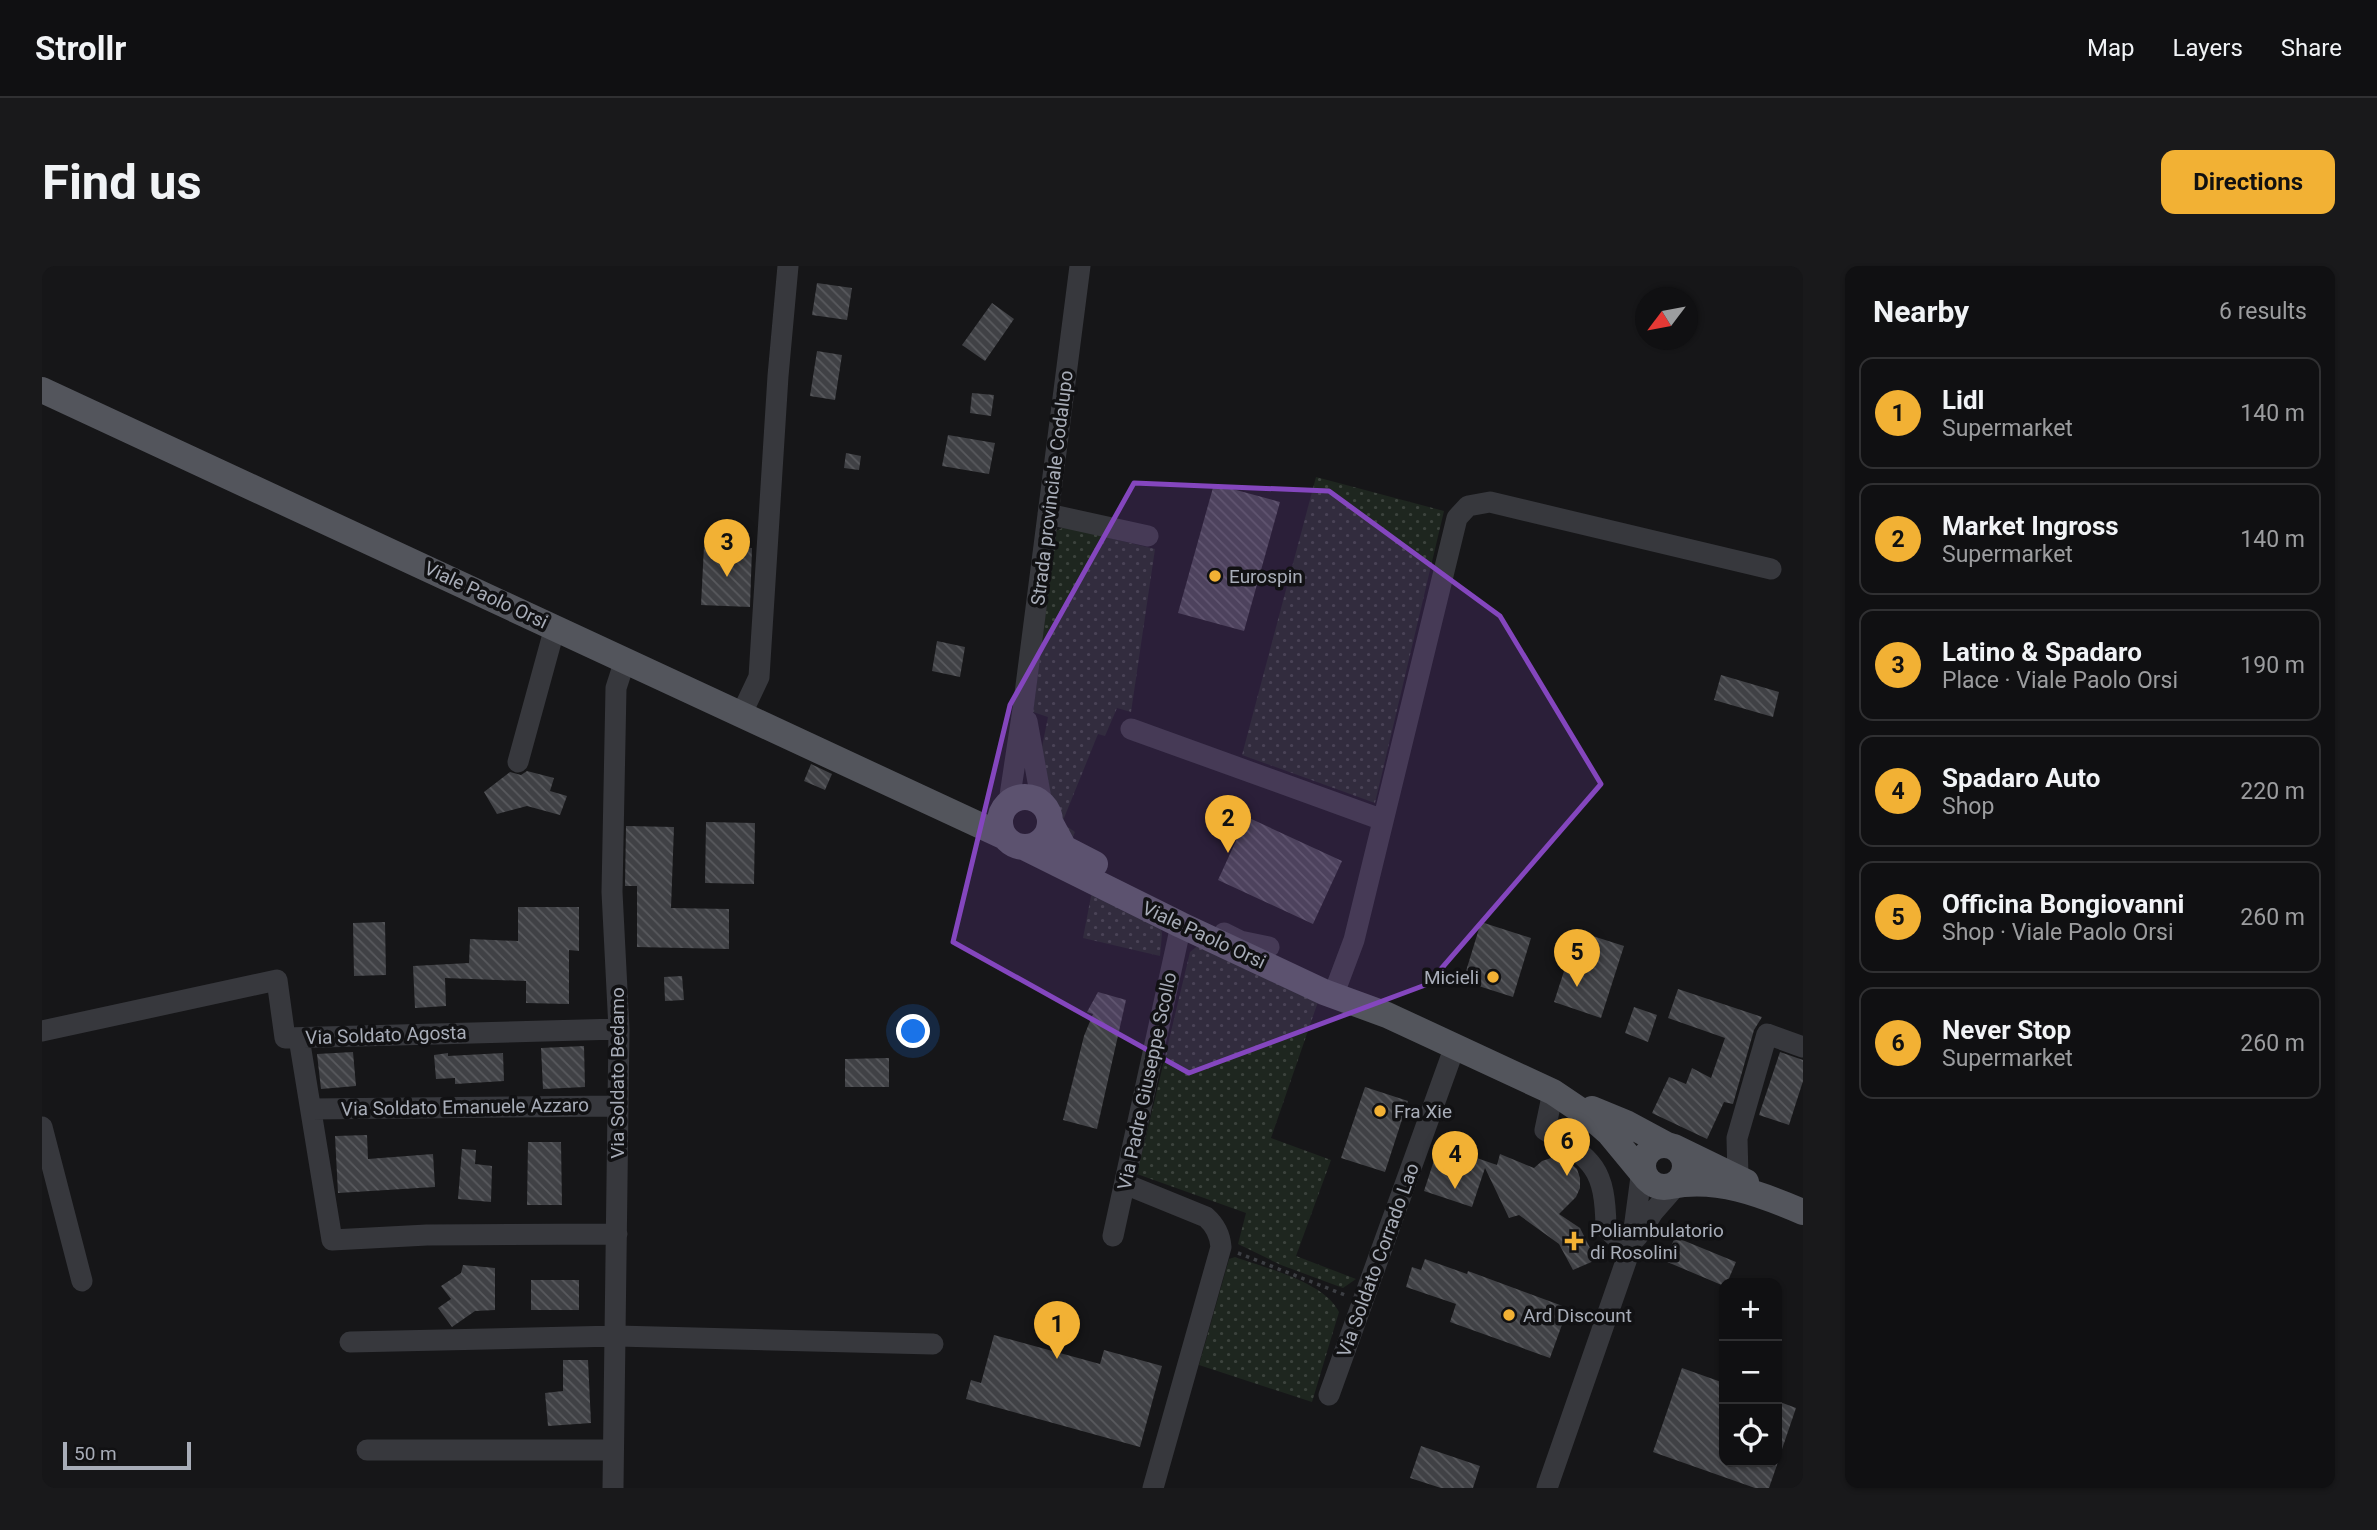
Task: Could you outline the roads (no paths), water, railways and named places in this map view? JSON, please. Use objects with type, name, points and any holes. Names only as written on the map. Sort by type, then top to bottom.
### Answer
[{"type":"main road","name":"Viale Paolo Orsi","points":[[42,390],[1014,842],[1181,925],[1336,989],[1558,1095]]},
{"type":"main road","points":[[929,803],[974,811],[992,810],[1007,804],[1026,797],[1035,799],[1046,813],[1047,832],[1042,840],[1034,845],[1014,842],[1000,821],[1007,804]]},
{"type":"main road","name":"Viale Paolo Orsi","points":[[1046,813],[1065,848],[1269,947],[1336,989]]},
{"type":"main road","points":[[1558,1095],[1626,1123],[1679,1150],[1686,1162],[1684,1174],[1653,1175]]},
{"type":"main road","points":[[1558,1095],[1593,1119],[1653,1175],[1717,1184],[1770,1198],[1803,1212]]},
{"type":"main road","points":[[1653,1175],[1651,1148],[1670,1145],[1738,1177],[1770,1198]]},
{"type":"street","points":[[741,715],[759,677],[778,376],[788,266]]},
{"type":"street","name":"Strada provinciale Codalupo","points":[[1007,804],[1023,709],[1080,266]]},
{"type":"street","points":[[1336,989],[1354,940],[1457,518],[1468,506],[1490,502],[1772,569]]},
{"type":"street","points":[[1048,514],[1148,536]]},
{"type":"street","points":[[518,762],[555,627]]},
{"type":"street","name":"Via Soldato Bedamo","points":[[613,1488],[619,1029],[612,892],[616,688],[625,660]]},
{"type":"street","points":[[1023,709],[1046,813]]},
{"type":"street","points":[[1131,729],[1383,820]]},
{"type":"street","points":[[1092,863],[1121,886],[1174,912],[1181,925],[1191,920],[1200,921],[1240,941],[1269,947]]},
{"type":"street","name":"Via Padre Giuseppe Scollo","points":[[1113,1237],[1181,925]]},
{"type":"street","name":"Via Soldato Agosta","points":[[42,1031],[277,980],[285,1038],[619,1029]]},
{"type":"street","points":[[1738,1177],[1737,1138],[1767,1034],[1803,1046]]},
{"type":"street","points":[[299,1038],[332,1240],[428,1235],[617,1234]]},
{"type":"street","name":"Via Soldato Corrado Lao","points":[[1329,1395],[1455,1046]]},
{"type":"street","points":[[1558,1095],[1545,1130],[1582,1152],[1591,1163],[1601,1183],[1606,1202],[1606,1228],[1631,1247]]},
{"type":"street","name":"Via Soldato Emanuele Azzaro","points":[[311,1109],[618,1106]]},
{"type":"street","points":[[42,1127],[82,1281]]},
{"type":"street","points":[[1709,1162],[1721,1156],[1737,1138]]},
{"type":"street","points":[[1631,1247],[1653,1212],[1653,1175]]},
{"type":"street","points":[[1547,1488],[1631,1247],[1639,1203],[1653,1175]]},
{"type":"street","points":[[1125,1184],[1206,1217],[1215,1226],[1221,1247],[1153,1488]]},
{"type":"street","points":[[350,1342],[617,1336],[933,1344]]},
{"type":"street","points":[[368,1450],[613,1450]]},
{"type":"place","name":"Eurospin","points":[[1215,576]]},
{"type":"place","name":"Latino & Spadaro","points":[[727,577]]},
{"type":"place","name":"Market Ingross","points":[[1228,853]]},
{"type":"place","name":"Micieli","points":[[1493,977]]},
{"type":"place","name":"Officina Bongiovanni","points":[[1577,987]]},
{"type":"place","name":"Fra Xie","points":[[1380,1111]]},
{"type":"place","name":"Never Stop","points":[[1567,1176]]},
{"type":"place","name":"Spadaro Auto","points":[[1455,1189]]},
{"type":"place","name":"Poliambulatorio di Rosolini","points":[[1574,1241]]},
{"type":"place","name":"Ard Discount","points":[[1509,1315]]},
{"type":"place","name":"Lidl","points":[[1057,1359]]}]
